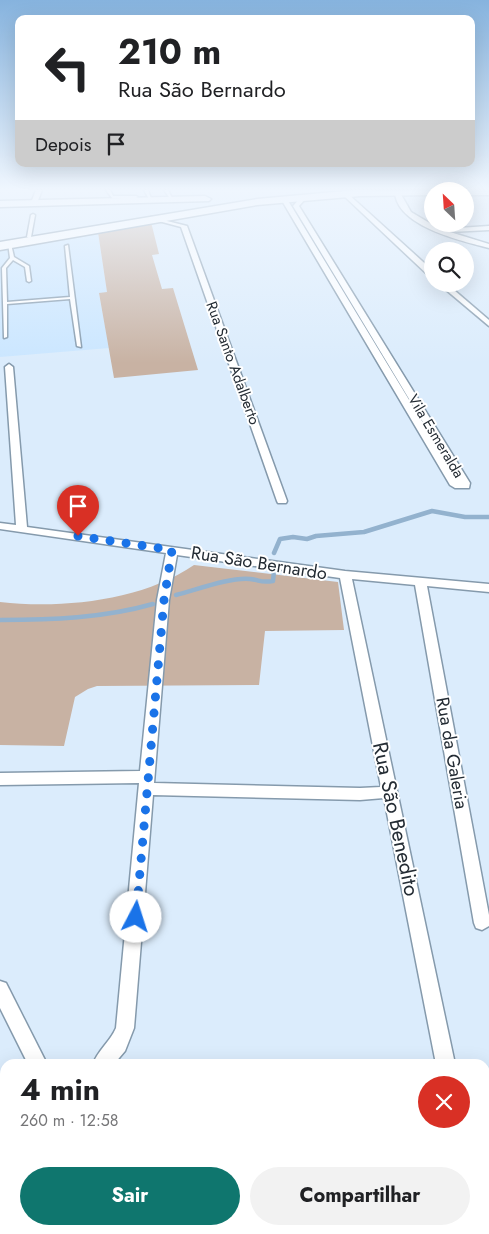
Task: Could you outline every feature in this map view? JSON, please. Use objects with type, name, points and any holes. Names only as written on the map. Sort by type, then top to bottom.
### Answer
[{"type":"street","name":"Rua Santo Adalberto","points":[[192,248],[282,501]]},
{"type":"street","name":"Vila Esmeralda","points":[[318,248],[465,483],[464,486],[455,485],[354,306]]},
{"type":"street","points":[[404,248],[424,266]]},
{"type":"street","points":[[478,248],[489,255]]},
{"type":"street","points":[[452,292],[489,324]]},
{"type":"street","points":[[9,367],[22,529]]},
{"type":"street","name":"Rua São Bernardo","points":[[0,526],[345,576],[421,584],[489,588]]},
{"type":"street","points":[[106,1059],[118,1045],[125,1028],[164,600],[172,550]]},
{"type":"street","name":"Rua São Benedito","points":[[345,576],[445,1059]]},
{"type":"street","name":"Rua da Galeria","points":[[421,584],[482,923]]},
{"type":"street","points":[[0,779],[148,783],[360,794],[391,792]]},
{"type":"street","points":[[0,989],[35,1059]]},
{"type":"lane","points":[[5,248],[12,258],[27,266],[29,281]]},
{"type":"lane","points":[[67,248],[78,346]]},
{"type":"lane","points":[[5,337],[4,268],[12,258]]},
{"type":"lane","points":[[5,302],[72,298]]},
{"type":"shaded area","points":[[100,248],[107,293],[99,294],[109,348],[0,357],[0,249]]},
{"type":"shaded area","points":[[100,248],[157,248],[159,254],[152,255],[162,289],[173,288],[198,370],[114,378],[99,293],[107,292]]},
{"type":"shaded area","points":[[194,565],[338,582],[344,630],[265,631],[259,685],[97,686],[75,697],[64,746],[0,745],[0,602],[49,604],[100,600],[150,587]]},
{"type":"waterway","points":[[274,553],[280,539],[293,537],[307,539],[316,536],[364,532],[432,511],[465,517],[489,517]]},
{"type":"waterway","points":[[176,595],[233,580],[273,581],[274,571]]},
{"type":"waterway","points":[[0,620],[97,615],[153,604]]},
{"type":"route","points":[[78,536],[172,550],[164,600],[157,666],[136,917]]}]
